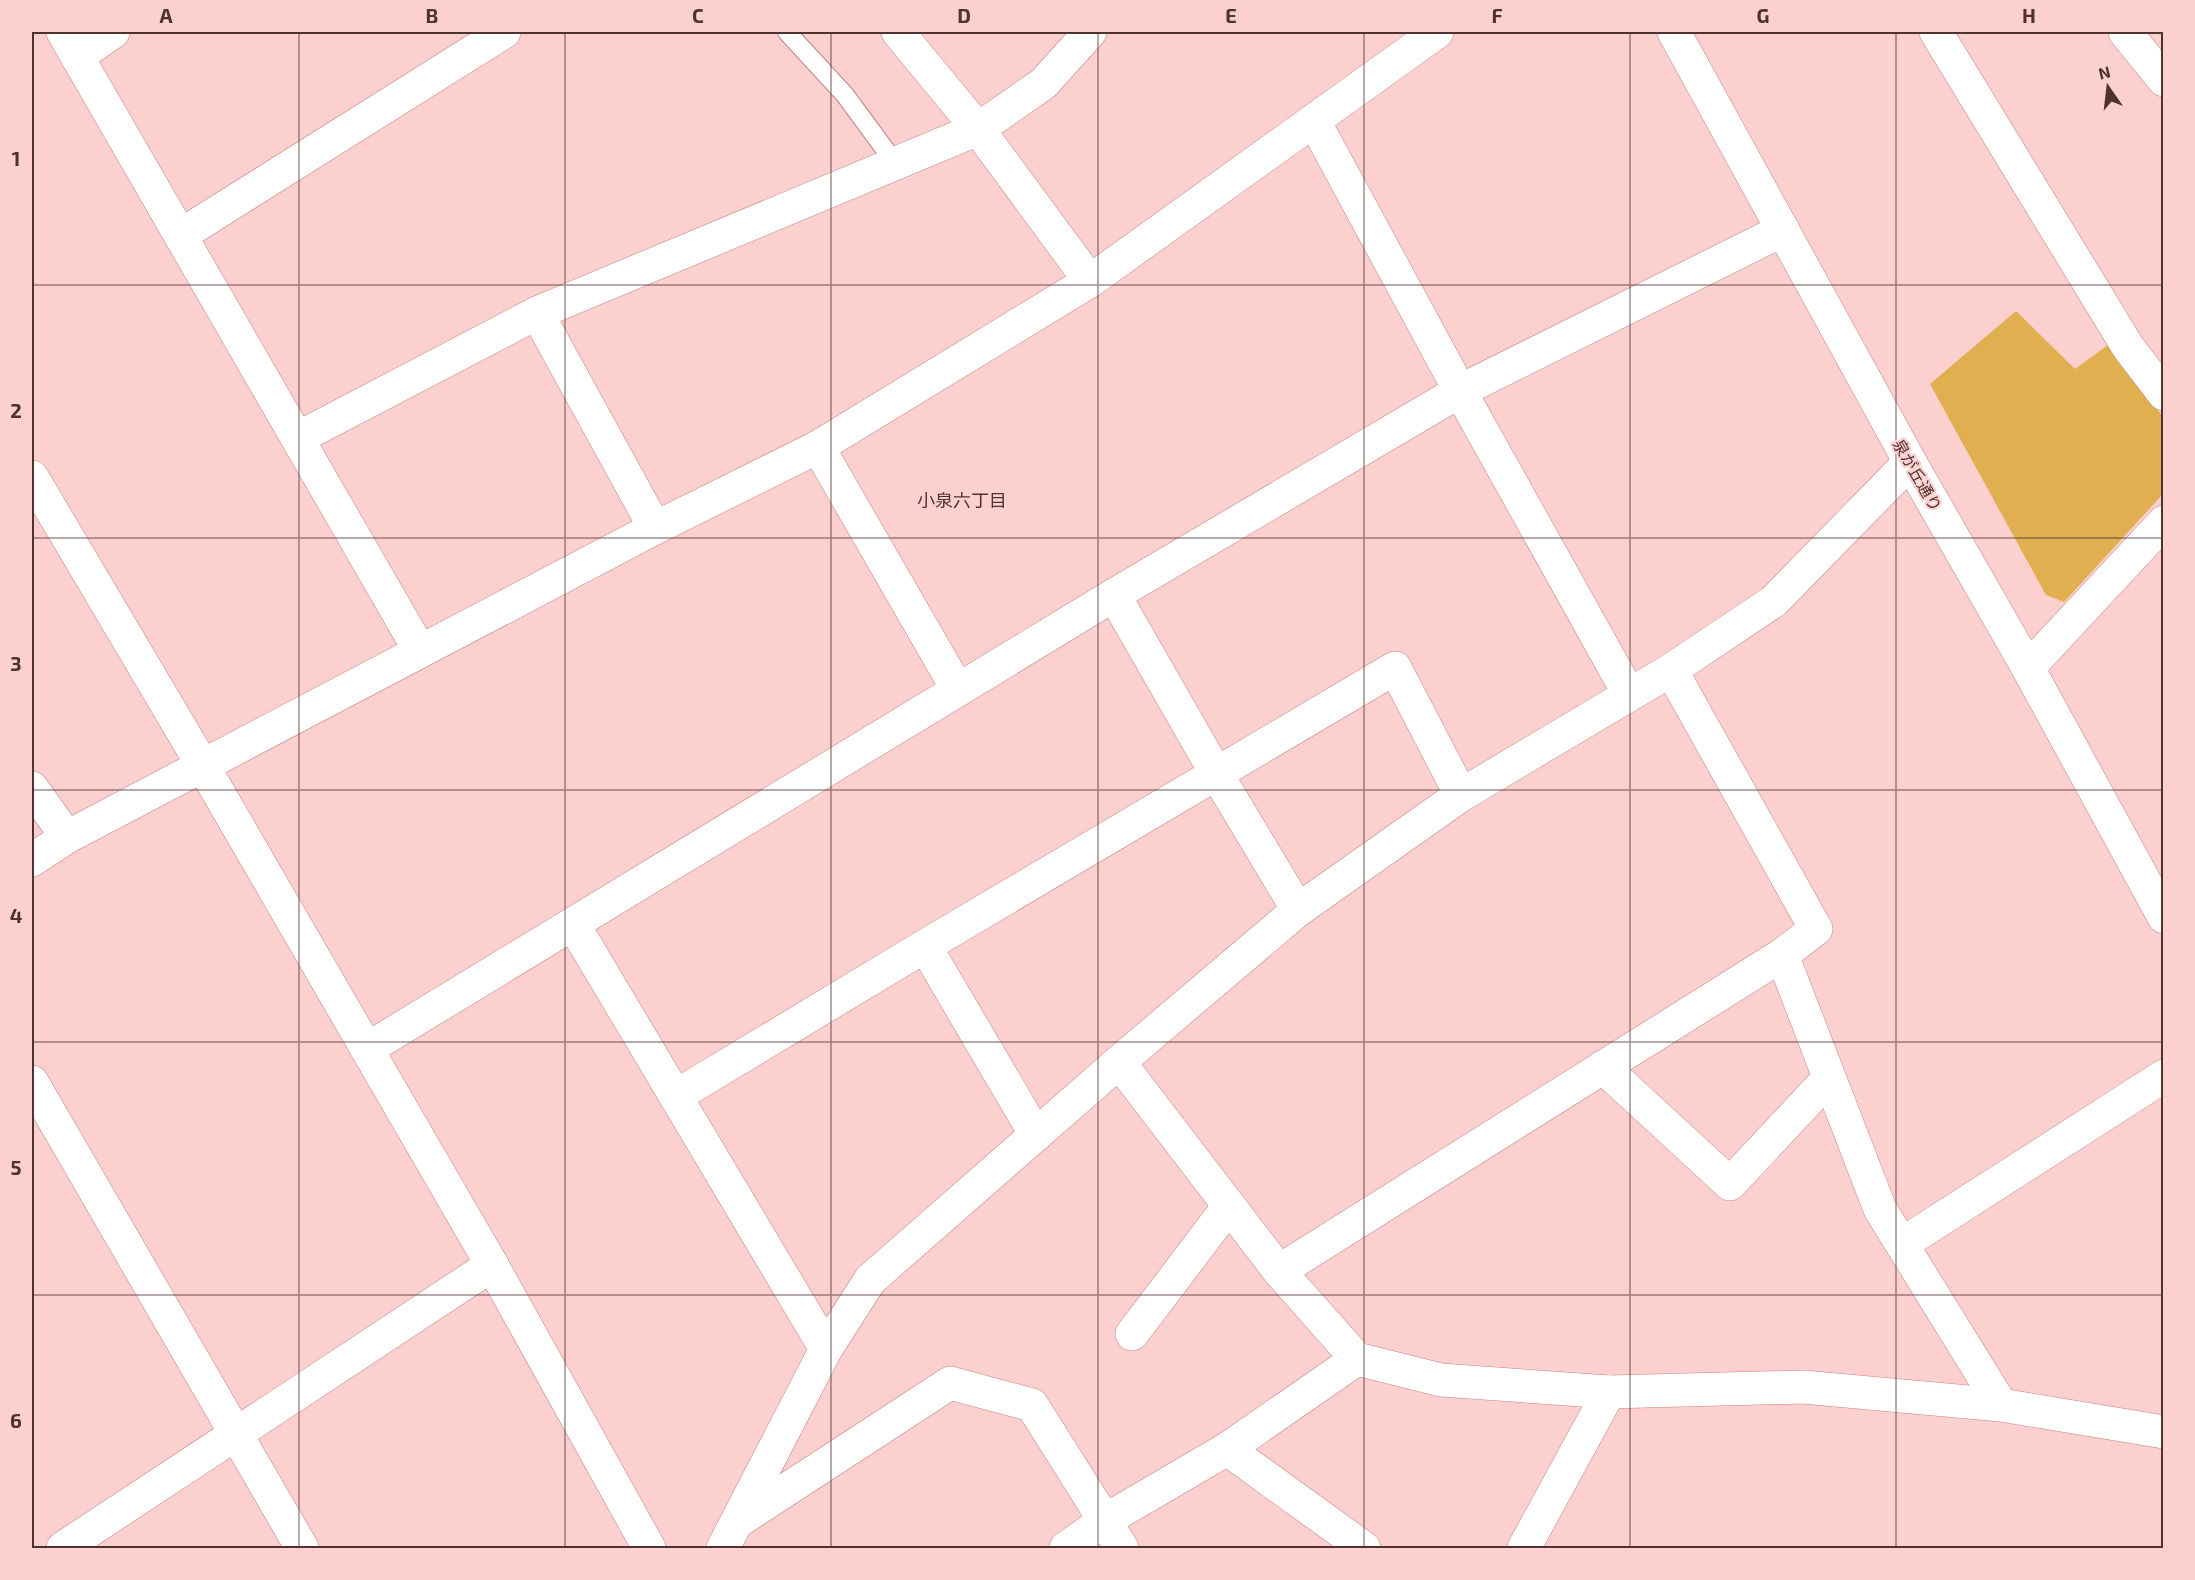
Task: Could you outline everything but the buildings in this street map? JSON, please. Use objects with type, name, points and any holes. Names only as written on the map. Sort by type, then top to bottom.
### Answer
[{"type":"street","points":[[113,32],[70,44],[420,651]]},
{"type":"street","points":[[180,235],[504,32]]},
{"type":"street","points":[[898,32],[978,129],[1090,281]]},
{"type":"street","points":[[298,438],[537,313],[978,129],[1043,84],[1090,32]]},
{"type":"street","points":[[32,860],[67,837],[420,651],[655,528],[818,447],[1090,281],[1437,32]]},
{"type":"street","name":"泉が丘通り","points":[[1674,32],[1910,462],[2028,668],[2163,917]]},
{"type":"street","points":[[1935,32],[2128,347],[2158,376]]},
{"type":"street","points":[[2125,32],[2163,80]]},
{"type":"street","points":[[1314,121],[1460,391],[1629,694]]},
{"type":"street","points":[[367,1049],[1114,596],[1460,391],[1783,230]]},
{"type":"street","points":[[537,313],[655,528]]},
{"type":"street","points":[[818,447],[958,690]]},
{"type":"street","points":[[730,1535],[826,1349],[870,1280],[1119,1062],[1298,910],[1461,795],[1671,670],[1774,601],[1910,462]]},
{"type":"street","points":[[32,477],[203,766],[492,1265],[649,1548]]},
{"type":"street","points":[[2028,668],[2163,522]]},
{"type":"street","points":[[1114,596],[1298,910]]},
{"type":"street","points":[[676,1096],[1395,668],[1461,795]]},
{"type":"street","points":[[1279,1271],[1782,955],[1816,929],[1671,670]]},
{"type":"street","points":[[32,788],[67,837]]},
{"type":"street","points":[[573,924],[826,1349]]},
{"type":"street","points":[[925,946],[1036,1135]]},
{"type":"street","points":[[1782,955],[1880,1209],[2001,1405]]},
{"type":"street","points":[[1119,1062],[1279,1271],[1357,1359],[1441,1380],[1609,1392],[1803,1388],[2001,1405],[2163,1432]]},
{"type":"street","points":[[1603,1067],[1730,1184],[1830,1078]]},
{"type":"street","points":[[1902,1244],[2163,1076]]},
{"type":"street","points":[[32,1082],[302,1548]]},
{"type":"street","points":[[1132,1334],[1228,1206]]},
{"type":"street","points":[[63,1548],[492,1265]]},
{"type":"street","points":[[1066,1548],[1104,1521],[1227,1449],[1357,1359]]},
{"type":"street","points":[[730,1535],[950,1383],[1032,1405],[1122,1548]]},
{"type":"street","points":[[1524,1548],[1609,1392]]},
{"type":"street","points":[[1227,1449],[1364,1548]]},
{"type":"lane","points":[[788,32],[845,95],[895,163]]},
{"type":"shaded area","points":[[2016,311],[2075,369],[2108,345],[2163,417],[2163,494],[2064,602],[2046,595],[1930,384]]},
{"type":"district","name":"小泉六丁目","points":[[962,500]]}]
